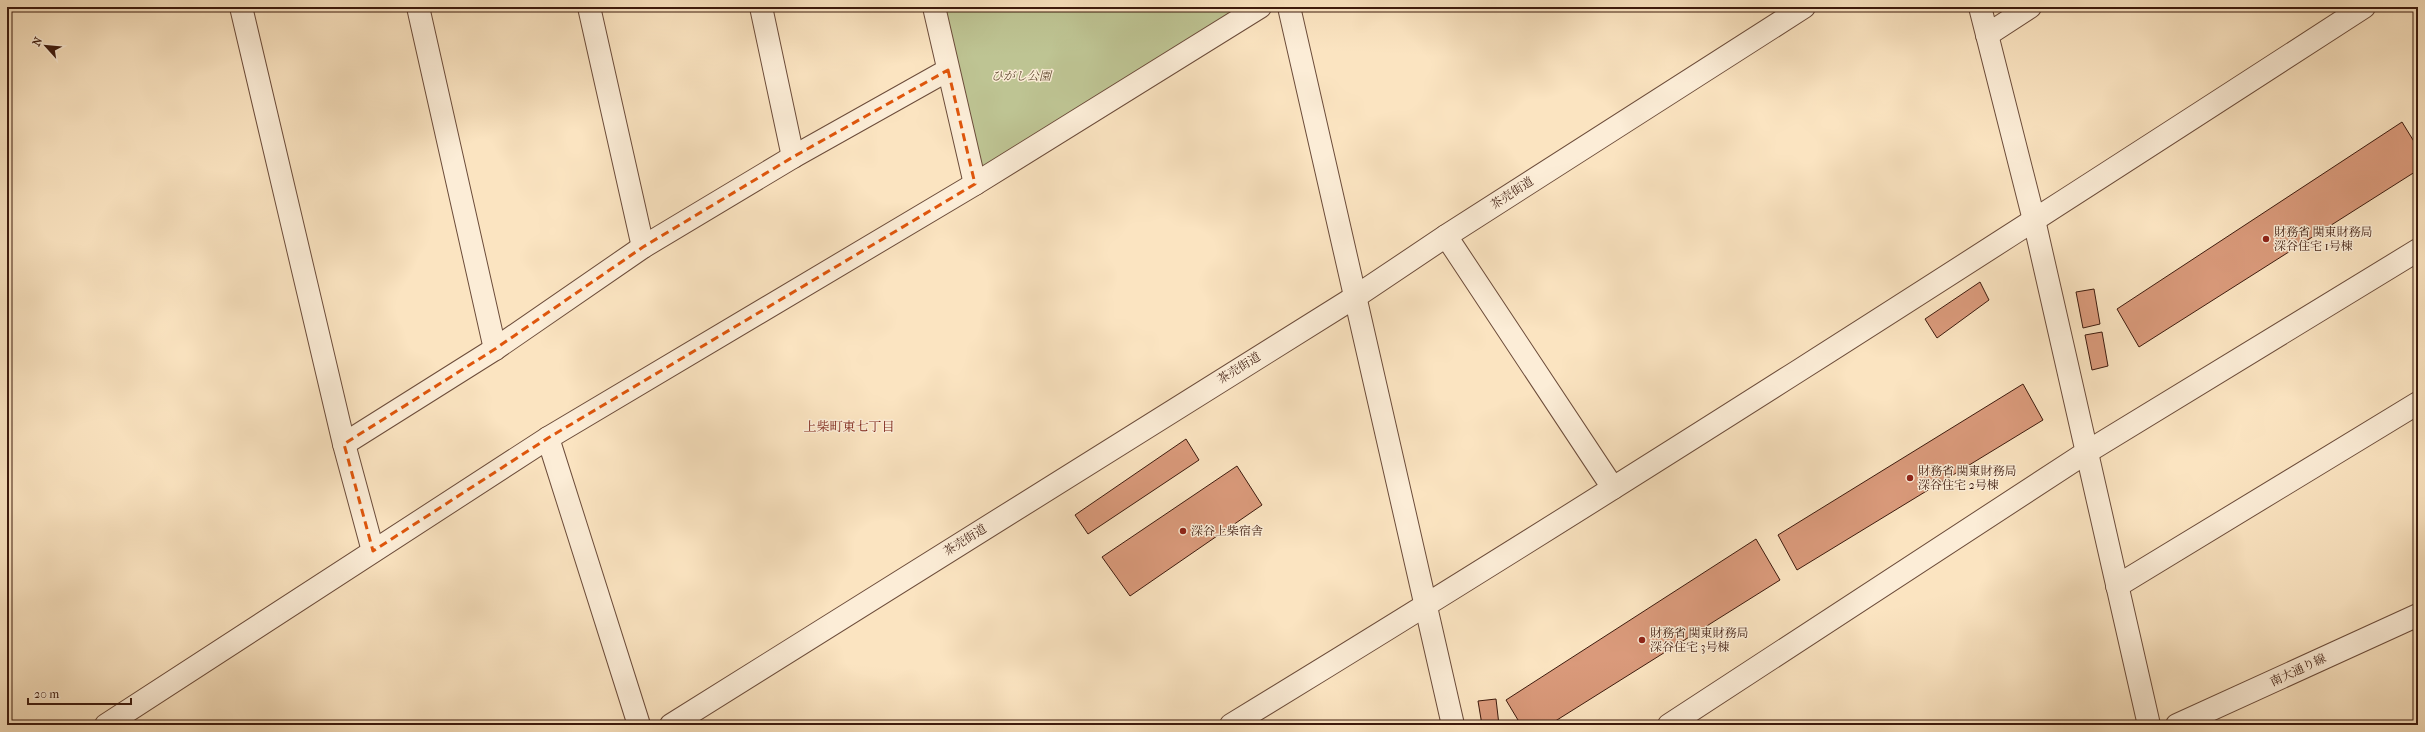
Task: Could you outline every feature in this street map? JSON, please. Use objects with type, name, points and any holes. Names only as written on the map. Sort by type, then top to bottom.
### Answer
[{"type":"street","points":[[241,7],[344,444],[373,551]]},
{"type":"street","points":[[418,7],[495,349]]},
{"type":"street","points":[[589,7],[643,247]]},
{"type":"street","points":[[762,7],[793,156]]},
{"type":"street","points":[[934,7],[975,184]]},
{"type":"street","points":[[106,725],[548,438],[975,184],[1260,7]]},
{"type":"street","points":[[1289,7],[1453,725]]},
{"type":"street","name":"茶売街道","points":[[671,725],[1355,296],[1446,236],[1804,7]]},
{"type":"street","points":[[1980,7],[2034,220],[2149,725]]},
{"type":"street","points":[[1987,35],[2030,7]]},
{"type":"street","points":[[1231,725],[1426,606],[1613,488],[2034,220],[2364,7]]},
{"type":"street","points":[[344,444],[495,349],[643,247],[793,156],[948,70]]},
{"type":"street","points":[[1446,236],[1613,488]]},
{"type":"street","points":[[1669,725],[2087,452],[2418,250]]},
{"type":"street","points":[[2117,586],[2418,403]]},
{"type":"street","points":[[548,438],[639,725]]},
{"type":"street","name":"南大通り線","points":[[2178,725],[2418,614]]},
{"type":"highlighted area","points":[[948,70],[975,184],[548,438],[373,551],[344,444],[495,349],[643,247],[793,157]]},
{"type":"green space","name":"ひがし公園","points":[[935,7],[1260,7],[975,184]]},
{"type":"building","name":"財務省 関東財務局 深谷住宅 1号棟","points":[[2402,122],[2418,148],[2418,170],[2139,347],[2117,309]]},
{"type":"building","points":[[1980,282],[1989,300],[1937,338],[1925,319]]},
{"type":"building","points":[[2094,289],[2100,324],[2083,328],[2076,292]]},
{"type":"building","points":[[2102,332],[2108,366],[2092,370],[2085,335]]},
{"type":"building","name":"財務省 関東財務局 深谷住宅 2号棟","points":[[2023,384],[2043,420],[1797,570],[1778,535]]},
{"type":"building","points":[[1186,439],[1199,460],[1088,534],[1075,515]]},
{"type":"building","name":"深谷上柴宿舎","points":[[1237,466],[1262,505],[1130,596],[1102,557]]},
{"type":"building","name":"財務省 関東財務局 深谷住宅 3号棟","points":[[1756,539],[1780,580],[1549,725],[1521,725],[1506,700]]},
{"type":"building","points":[[1496,699],[1499,725],[1482,725],[1478,701]]},
{"type":"place","name":"財務省 関東財務局 深谷住宅 1号棟","points":[[2266,239]]},
{"type":"place","name":"財務省 関東財務局 深谷住宅 2号棟","points":[[1910,478]]},
{"type":"place","name":"深谷上柴宿舎","points":[[1183,531]]},
{"type":"place","name":"財務省 関東財務局 深谷住宅 3号棟","points":[[1642,640]]},
{"type":"district","name":"上柴町東七丁目","points":[[849,426]]}]
